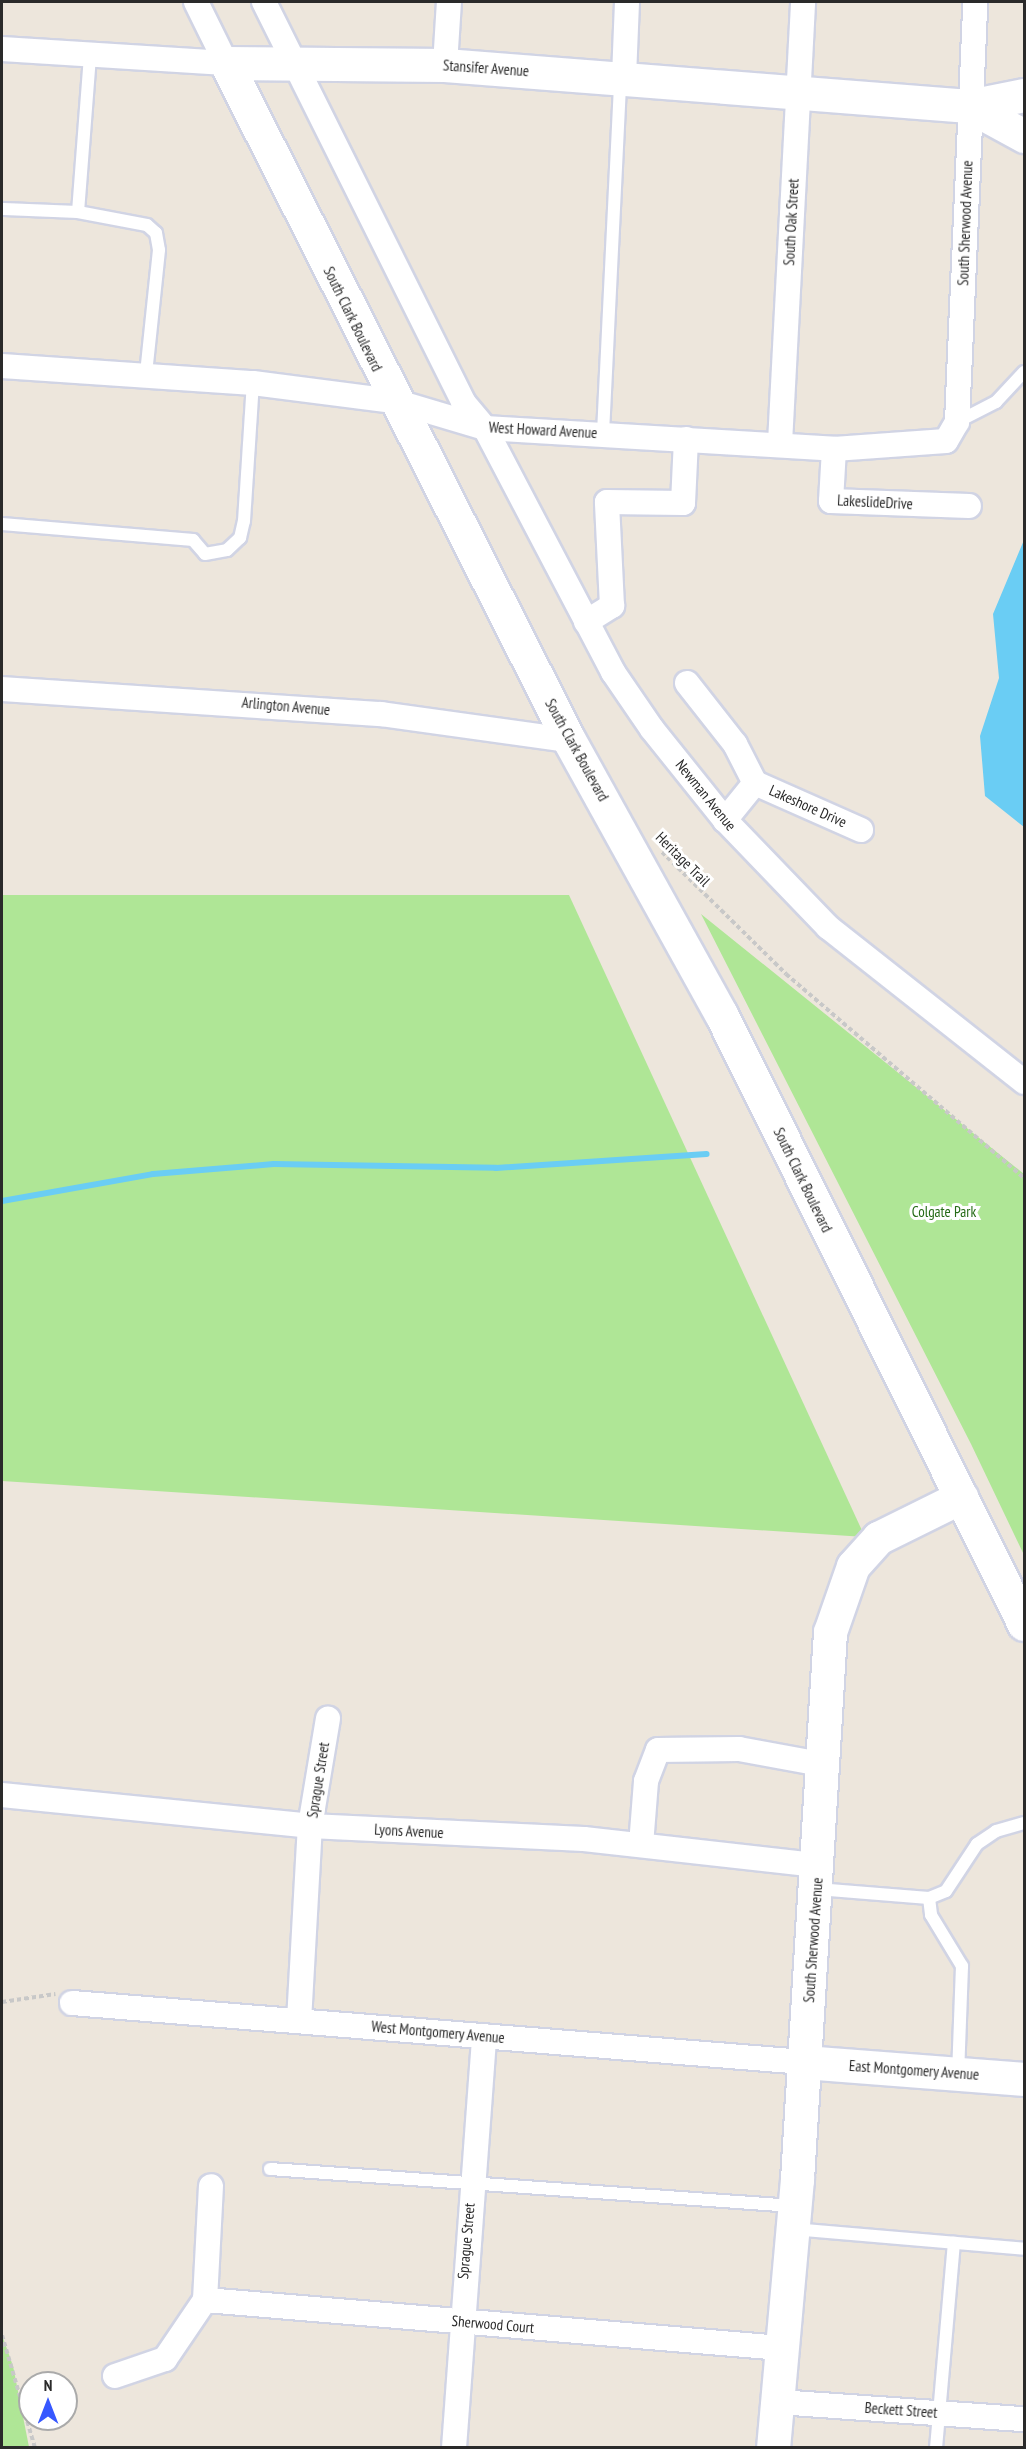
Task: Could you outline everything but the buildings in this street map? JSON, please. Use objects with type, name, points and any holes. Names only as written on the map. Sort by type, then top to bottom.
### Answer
[{"type":"street","name":"South Clark Boulevard","points":[[196,2],[394,401],[569,740],[721,1014],[1024,1624]]},
{"type":"street","points":[[264,2],[463,402],[485,428]]},
{"type":"street","points":[[445,65],[449,2]]},
{"type":"street","points":[[622,77],[627,2]]},
{"type":"street","name":"South Oak Street","points":[[780,443],[803,2]]},
{"type":"street","name":"South Sherwood Avenue","points":[[951,431],[975,2]]},
{"type":"street","name":"Stansifer Avenue","points":[[2,49],[226,63],[445,65],[798,88],[969,106]]},
{"type":"street","points":[[969,106],[1024,94]]},
{"type":"street","points":[[969,106],[1024,136]]},
{"type":"street","name":"West Howard Avenue","points":[[2,366],[146,373],[253,383],[394,401],[485,428],[780,443],[834,449],[951,431]]},
{"type":"street","name":"Newman Avenue","points":[[485,428],[586,622],[652,729],[725,820],[828,927],[1024,1082]]},
{"type":"street","points":[[586,622],[612,606],[607,502],[683,503],[686,439]]},
{"type":"street","name":"LakeslideDrive","points":[[834,449],[831,501],[969,506]]},
{"type":"street","points":[[687,683],[735,744],[754,783],[725,820]]},
{"type":"street","name":"Arlington Avenue","points":[[2,689],[347,711],[569,740]]},
{"type":"street","name":"Lakeshore Drive","points":[[754,783],[861,830]]},
{"type":"street","name":"South Sherwood Avenue","points":[[773,2448],[794,2218],[817,1877],[821,1764],[830,1632],[853,1566],[878,1538],[961,1497]]},
{"type":"street","name":"Sprague Street","points":[[298,2021],[310,1826],[328,1719]]},
{"type":"street","points":[[641,1845],[646,1781],[658,1750],[739,1749],[821,1764]]},
{"type":"street","name":"Lyons Avenue","points":[[2,1795],[310,1826],[641,1845],[817,1877]]},
{"type":"street","name":"West Montgomery Avenue","points":[[72,2003],[804,2062]]},
{"type":"street","name":"Sprague Street","points":[[454,2448],[459,2321],[484,2036]]},
{"type":"street","name":"East Montgomery Avenue","points":[[804,2062],[1024,2079]]},
{"type":"street","points":[[116,2376],[165,2359],[205,2300],[211,2186]]},
{"type":"street","name":"Sherwood Court","points":[[205,2300],[781,2348]]},
{"type":"street","name":"Beckett Street","points":[[777,2402],[1024,2419]]},
{"type":"lane","points":[[78,212],[90,56]]},
{"type":"lane","points":[[603,433],[622,77]]},
{"type":"lane","points":[[2,209],[78,212],[147,225],[156,233],[146,373]]},
{"type":"lane","points":[[951,431],[996,402],[1024,372]]},
{"type":"lane","points":[[2,524],[193,540],[205,554],[227,550],[240,538],[244,521],[253,383]]},
{"type":"lane","points":[[817,1877],[929,1898],[946,1891],[977,1844],[996,1831],[1024,1823]]},
{"type":"lane","points":[[929,1898],[931,1915],[962,1966],[958,2074]]},
{"type":"lane","points":[[270,2169],[471,2183],[794,2218],[954,2244],[1024,2249]]},
{"type":"lane","points":[[936,2448],[954,2244]]},
{"type":"path","name":"Heritage Trail","points":[[655,846],[786,974],[1024,1178]]},
{"type":"path","points":[[2,2002],[55,1994],[72,2003]]},
{"type":"path","points":[[2,2335],[35,2448]]},
{"type":"green space","points":[[2,895],[569,895],[865,1537],[2,1481]]},
{"type":"green space","name":"Colgate Park","points":[[701,914],[1024,1174],[1024,1555],[971,1444]]},
{"type":"green space","points":[[2,2335],[13,2366],[18,2391],[18,2431],[26,2431],[29,2447],[2,2447]]},
{"type":"water","points":[[1024,540],[1024,827],[985,796],[980,736],[999,678],[993,614]]},
{"type":"waterway","points":[[2,1201],[153,1174],[274,1164],[496,1168],[707,1154]]}]
